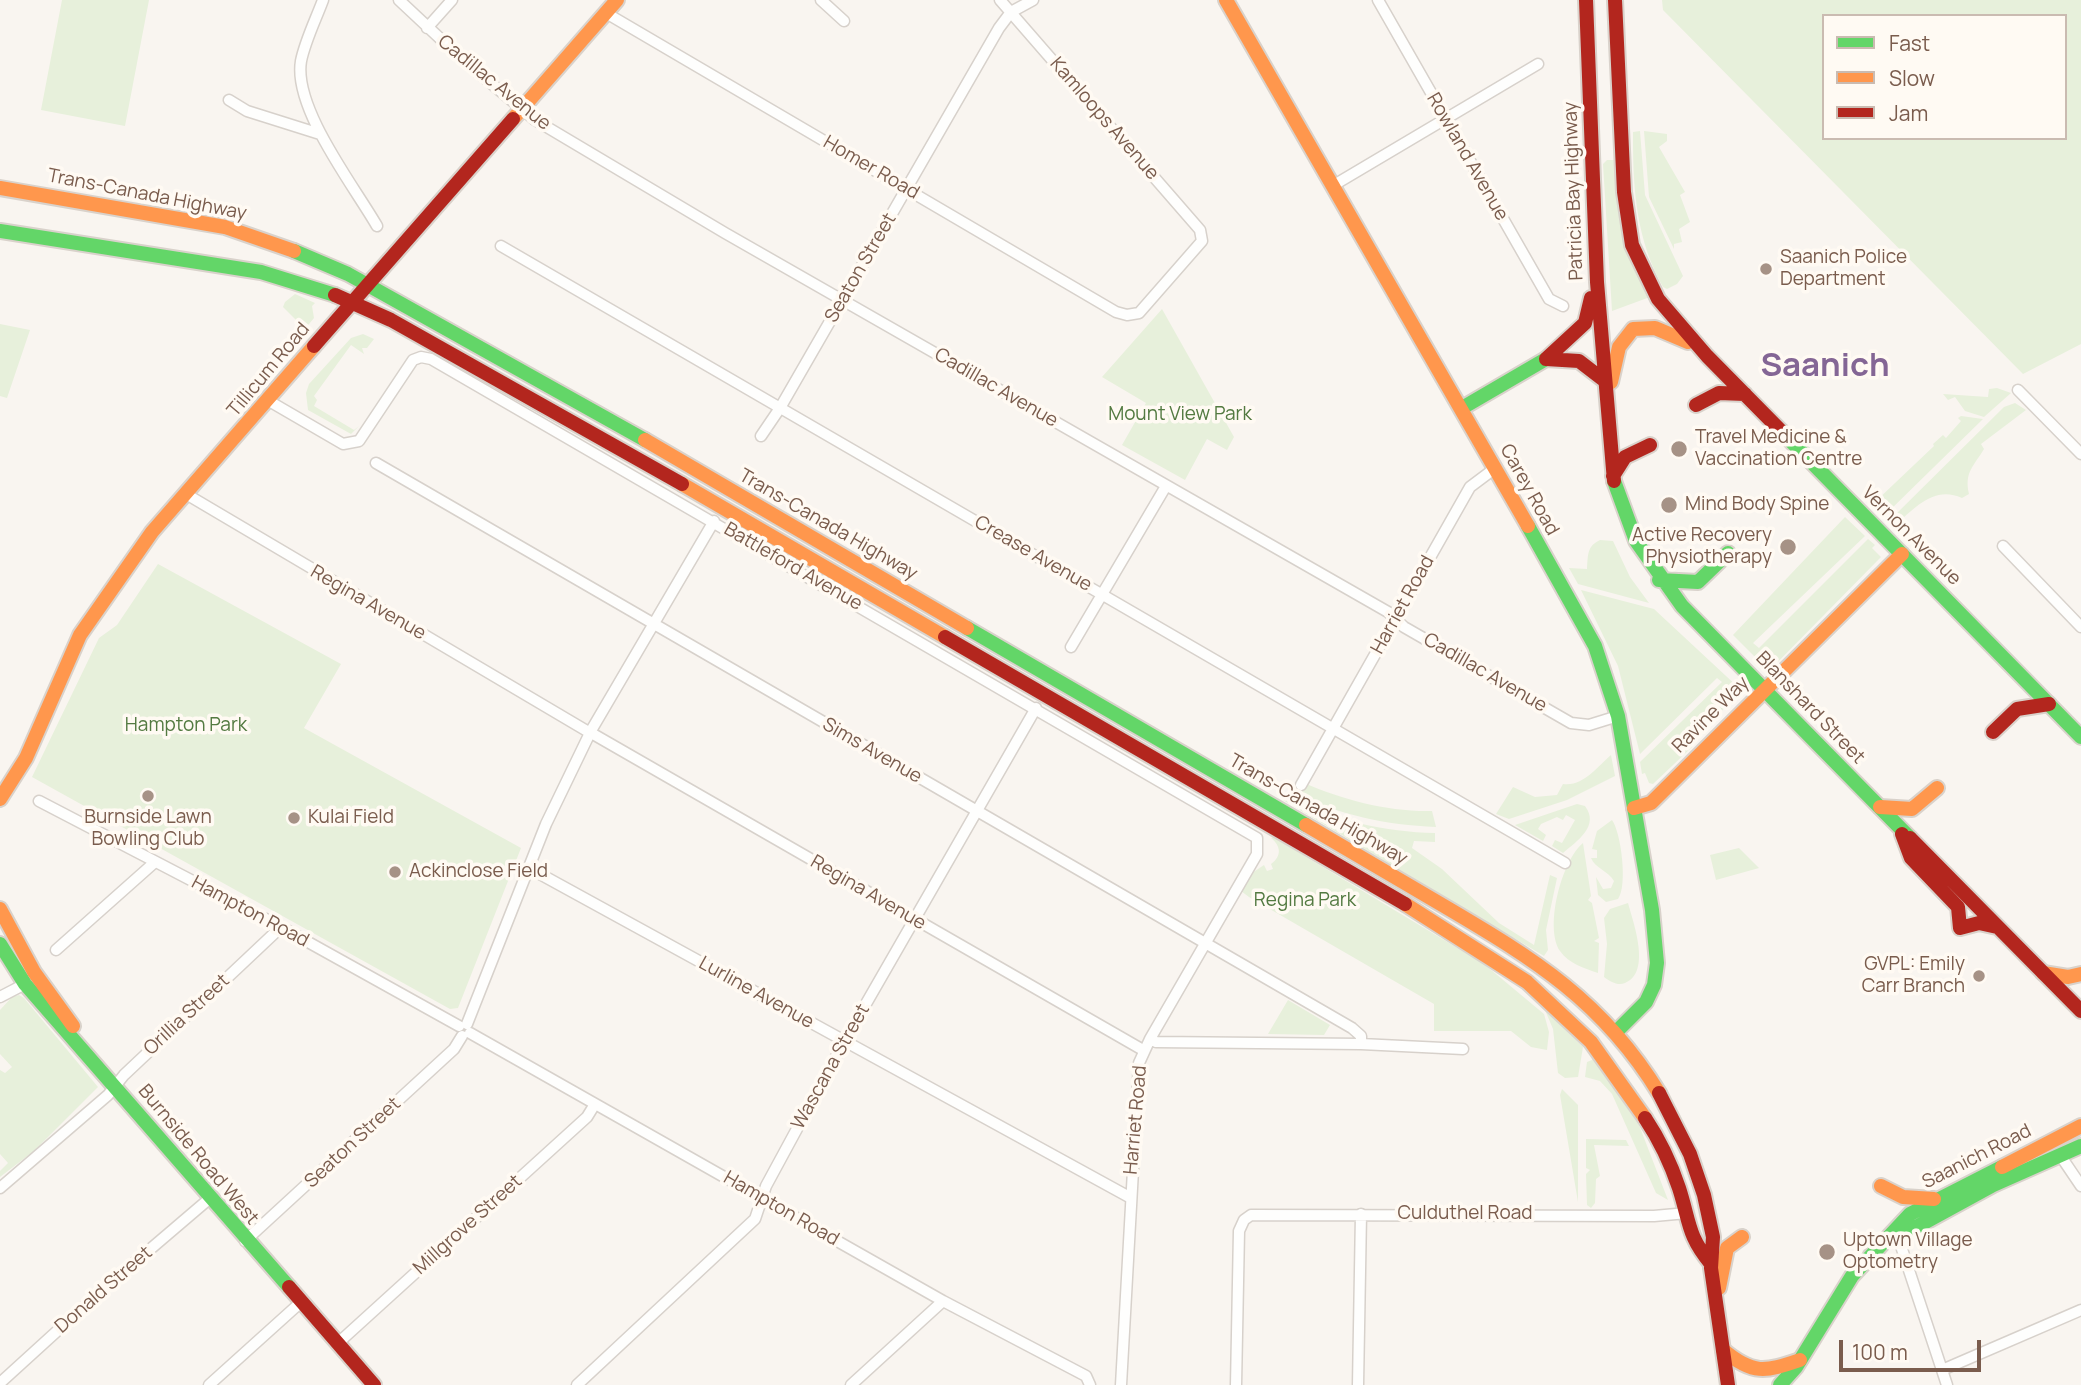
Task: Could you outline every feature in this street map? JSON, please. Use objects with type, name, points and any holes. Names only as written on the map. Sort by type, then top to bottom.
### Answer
[{"type":"main road","name":"Tillicum Road","points":[[0,799],[16,775],[80,635],[117,579],[186,494],[269,401],[351,302],[617,0]]},
{"type":"main road","name":"Carey Road","points":[[1226,0],[1462,408],[1493,469],[1595,646],[1618,716],[1652,910],[1657,970],[1648,1001],[1616,1031]]},
{"type":"main road","name":"Patricia Bay Highway","points":[[1586,0],[1597,279],[1605,381]]},
{"type":"main road","name":"Vernon Avenue","points":[[1615,0],[1623,192],[1632,245],[1658,299],[1700,349],[2081,737]]},
{"type":"main road","name":"Trans-Canada Highway","points":[[0,188],[136,210],[257,236],[320,260],[368,284],[606,417],[1502,938],[1545,967],[1616,1031],[1656,1087],[1682,1139],[1713,1239],[1711,1264],[1728,1385]]},
{"type":"main road","points":[[1462,408],[1546,359],[1585,323],[1590,309],[1596,204]]},
{"type":"main road","name":"Trans-Canada Highway","points":[[0,231],[298,281],[351,302],[429,340],[563,416],[1475,946],[1549,1000],[1606,1059],[1647,1118],[1667,1156],[1687,1213],[1693,1243],[1711,1264]]},
{"type":"main road","points":[[1607,410],[1615,357],[1623,338],[1633,328],[1646,325],[1664,329],[1700,349]]},
{"type":"main road","points":[[1546,359],[1567,356],[1580,359],[1588,362],[1605,381]]},
{"type":"main road","name":"Blanshard Street","points":[[1605,381],[1613,476],[1625,519],[1659,580],[2081,1011]]},
{"type":"main road","points":[[1696,405],[1709,394],[1745,394]]},
{"type":"main road","points":[[1613,476],[1625,457],[1650,445]]},
{"type":"main road","points":[[1820,490],[1822,472]]},
{"type":"main road","points":[[1659,580],[1698,582],[1728,553]]},
{"type":"main road","name":"Ravine Way","points":[[1633,803],[1651,803],[1902,554]]},
{"type":"main road","points":[[1993,732],[2016,707],[2029,703],[2049,704]]},
{"type":"main road","points":[[0,783],[16,775]]},
{"type":"main road","points":[[1880,807],[1903,812],[1914,810],[1937,789]]},
{"type":"main road","points":[[1899,827],[1911,859],[1958,907],[1960,928],[1979,923],[1998,928]]},
{"type":"main road","points":[[0,909],[34,972],[116,1086]]},
{"type":"main road","name":"Burnside Road West","points":[[0,944],[24,984],[116,1086],[209,1199],[374,1385]]},
{"type":"main road","points":[[2043,973],[2068,977],[2081,974]]},
{"type":"main road","name":"Saanich Road","points":[[1780,1385],[1800,1360],[1852,1276],[1910,1214],[2081,1126]]},
{"type":"main road","name":"Saanich Road","points":[[1896,1231],[1918,1226],[1993,1185],[2081,1146]]},
{"type":"main road","points":[[1881,1186],[1903,1196],[1936,1199]]},
{"type":"main road","points":[[1716,1301],[1727,1248],[1742,1237]]},
{"type":"main road","points":[[1723,1350],[1753,1372],[1766,1371],[1800,1360]]},
{"type":"street","points":[[323,0],[301,61],[301,86],[320,134],[377,226]]},
{"type":"street","name":"Cadillac Avenue","points":[[399,0],[427,28],[520,108],[713,226],[1388,612],[1395,619],[1571,723],[1589,725],[1618,716]]},
{"type":"street","points":[[427,28],[452,0]]},
{"type":"street","points":[[821,0],[844,21]]},
{"type":"street","name":"Kamloops Avenue","points":[[1000,0],[1200,230],[1202,241],[1138,313]]},
{"type":"street","points":[[1011,12],[1033,0]]},
{"type":"street","name":"Rowland Avenue","points":[[1378,0],[1549,299],[1563,306]]},
{"type":"street","name":"Seaton Street","points":[[761,436],[780,408],[1011,12]]},
{"type":"street","name":"Homer Road","points":[[606,13],[1116,312],[1127,315],[1138,313]]},
{"type":"street","points":[[1334,185],[1538,64]]},
{"type":"street","points":[[229,100],[247,111],[320,134]]},
{"type":"street","name":"Crease Avenue","points":[[502,246],[1565,863]]},
{"type":"street","name":"Battleford Avenue","points":[[269,401],[343,444],[350,445],[359,441],[413,360],[421,357],[431,359],[1253,833],[1259,844]]},
{"type":"street","points":[[2018,390],[2081,454]]},
{"type":"street","name":"Sims Avenue","points":[[376,463],[653,627],[1352,1028],[1361,1035],[1361,1044]]},
{"type":"street","name":"Harriet Road","points":[[1301,785],[1470,487],[1493,469]]},
{"type":"street","points":[[1070,647],[1166,486]]},
{"type":"street","name":"Regina Avenue","points":[[186,494],[200,505],[589,735],[1143,1050]]},
{"type":"street","points":[[463,1032],[551,812],[589,735],[714,521]]},
{"type":"street","points":[[2003,546],[2081,627]]},
{"type":"street","name":"Wascana Street","points":[[578,1385],[742,1235],[755,1219],[771,1176],[844,1042],[1036,708]]},
{"type":"street","name":"Hampton Road","points":[[39,801],[281,927],[463,1032],[1088,1380]]},
{"type":"street","name":"Harriet Road","points":[[1121,1385],[1137,1075],[1143,1050],[1257,854],[1259,844]]},
{"type":"street","points":[[56,950],[155,862]]},
{"type":"street","name":"Lurline Avenue","points":[[529,868],[1130,1198]]},
{"type":"street","name":"Orillia Street","points":[[0,1188],[116,1086],[281,927]]},
{"type":"street","points":[[0,997],[24,984]]},
{"type":"street","name":"Seaton Street","points":[[246,1241],[463,1032]]},
{"type":"street","points":[[1150,1039],[1156,1042],[1361,1044],[1462,1049]]},
{"type":"street","name":"Millgrove Street","points":[[337,1344],[587,1117],[596,1104]]},
{"type":"street","points":[[2060,1155],[2081,1186]]},
{"type":"street","name":"Donald Street","points":[[0,1383],[100,1292],[209,1199]]},
{"type":"street","name":"Culduthel Road","points":[[1236,1385],[1238,1235],[1244,1220],[1260,1213],[1654,1216],[1687,1213]]},
{"type":"street","points":[[1358,1385],[1361,1214]]},
{"type":"street","points":[[1896,1231],[1947,1385]]},
{"type":"street","points":[[851,1385],[943,1301]]},
{"type":"street","points":[[209,1385],[300,1303]]},
{"type":"street","points":[[1942,1370],[2081,1310]]},
{"type":"green space","points":[[62,0],[149,0],[125,126],[41,110]]},
{"type":"green space","points":[[1662,0],[2081,0],[2081,344],[2023,374],[1663,10]]},
{"type":"green space","points":[[1640,131],[1645,195],[1683,276],[1677,284],[1667,289],[1663,287],[1654,270],[1638,216],[1633,132]]},
{"type":"green space","points":[[1644,131],[1667,134],[1667,141],[1659,147],[1685,192],[1680,195],[1690,222],[1679,229],[1682,242],[1674,244],[1674,249],[1649,197]]},
{"type":"green space","points":[[1607,160],[1615,160],[1650,297],[1612,311],[1603,164]]},
{"type":"green space","points":[[295,294],[315,303],[312,306],[314,318],[300,335],[300,324],[283,307]]},
{"type":"green space","name":"Mount View Park","points":[[1162,309],[1234,437],[1227,450],[1207,439],[1185,480],[1122,445],[1146,403],[1102,377]]},
{"type":"green space","points":[[0,324],[30,330],[7,398],[0,396]]},
{"type":"green space","points":[[363,334],[374,339],[367,348],[362,348],[364,354],[351,345],[314,396],[317,400],[314,406],[354,430],[359,426],[351,434],[308,410],[306,393],[309,384],[351,338]]},
{"type":"green space","points":[[1997,388],[2011,393],[1984,417],[1965,411],[1955,397],[1948,400],[1943,394],[1988,397],[1989,389]]},
{"type":"green space","points":[[2015,403],[2026,410],[1981,444],[1984,449],[1969,475],[1969,494],[1962,498],[1943,494],[1934,496],[1895,525],[1890,520],[2004,407]]},
{"type":"green space","points":[[1961,416],[1983,419],[1884,516],[1867,499],[1875,502],[1934,446],[1933,444],[1943,435],[1946,438],[1961,421],[1958,418]]},
{"type":"green space","points":[[1845,517],[1865,536],[1753,643],[1759,648],[1868,539],[1875,545],[1872,548],[1881,557],[1769,671],[1733,635]]},
{"type":"green space","points":[[1600,540],[1613,541],[1630,577],[1649,603],[1578,584],[1569,568],[1587,569],[1590,548]]},
{"type":"green space","name":"Hampton Park","points":[[158,564],[341,664],[304,728],[521,848],[458,1008],[450,1009],[32,777],[99,638],[117,625]]},
{"type":"green space","points":[[1581,590],[1654,609],[1740,689],[1691,748],[1653,784],[1649,783],[1645,773],[1642,774],[1640,762],[1722,682],[1717,678],[1640,754],[1618,666]]},
{"type":"green space","points":[[1611,755],[1615,776],[1567,800],[1509,819],[1496,814],[1513,787],[1535,797],[1557,795],[1563,784],[1584,779]]},
{"type":"green space","points":[[1304,783],[1366,804],[1432,811],[1436,827],[1399,824],[1346,813],[1295,793]]},
{"type":"green space","points":[[1291,798],[1325,813],[1361,824],[1435,833],[1435,842],[1414,841],[1412,848],[1442,869],[1499,923],[1534,945],[1550,875],[1557,878],[1546,930],[1548,950],[1544,956],[1283,800]]},
{"type":"green space","points":[[1577,804],[1585,806],[1590,820],[1585,832],[1563,853],[1552,846],[1555,840],[1562,843],[1575,820],[1566,815],[1563,820],[1557,817],[1541,824],[1538,829],[1546,835],[1543,841],[1515,825]]},
{"type":"green space","points":[[1612,820],[1620,847],[1623,883],[1618,899],[1606,902],[1598,895],[1596,877],[1603,889],[1611,888],[1614,881],[1591,858],[1597,858],[1597,850],[1592,849],[1597,831]]},
{"type":"green space","name":"Regina Park","points":[[1271,838],[1484,964],[1544,1014],[1549,1032],[1547,1050],[1531,1047],[1511,1031],[1434,1031],[1434,1004],[1241,891],[1252,873],[1264,865],[1267,871],[1273,869],[1271,864],[1279,851]]},
{"type":"green space","points":[[1583,843],[1591,896],[1588,900],[1592,903],[1599,938],[1594,941],[1599,943],[1598,973],[1577,965],[1560,951],[1554,926],[1562,878],[1575,852]]},
{"type":"green space","points":[[1739,848],[1759,868],[1716,880],[1710,855]]},
{"type":"green space","points":[[1628,903],[1638,946],[1638,969],[1625,983],[1617,984],[1604,977],[1607,944],[1604,918],[1610,909]]},
{"type":"green space","points":[[19,995],[98,1087],[34,1151],[0,1177],[0,1171],[8,1163],[0,1154],[0,1070],[5,1073],[12,1067],[0,1054],[0,1010],[12,997]]},
{"type":"green space","points":[[1288,1000],[1330,1025],[1324,1035],[1268,1034]]},
{"type":"green space","points":[[1545,1010],[1583,1047],[1578,1077],[1565,1078],[1558,1073],[1553,1029]]},
{"type":"green space","points":[[1592,1056],[1639,1125],[1668,1200],[1656,1193],[1612,1094],[1600,1081],[1585,1077],[1587,1062],[1592,1060]]},
{"type":"green space","points":[[1562,1089],[1578,1105],[1578,1202],[1560,1095]]},
{"type":"green space","points":[[1586,1139],[1626,1140],[1629,1146],[1594,1145],[1600,1176],[1596,1179],[1595,1203],[1591,1208],[1587,1205],[1586,1174],[1590,1170],[1586,1168]]},
{"type":"traffic: fast","points":[[0,231],[261,272],[335,295]]},
{"type":"traffic: fast","points":[[294,251],[348,274],[645,440]]},
{"type":"traffic: fast","points":[[1462,408],[1546,359]]},
{"type":"traffic: fast","points":[[1781,431],[2081,737]]},
{"type":"traffic: fast","points":[[1614,481],[1636,541],[1682,606],[1910,838]]},
{"type":"traffic: fast","points":[[1528,526],[1595,646],[1618,716],[1652,910],[1657,963],[1654,985],[1646,1002],[1617,1031]]},
{"type":"traffic: fast","points":[[1659,580],[1698,582],[1728,553]]},
{"type":"traffic: fast","points":[[967,628],[1306,825]]},
{"type":"traffic: fast","points":[[0,944],[25,984],[289,1287]]},
{"type":"traffic: fast","points":[[1896,1231],[1918,1226],[1993,1185],[2081,1146]]},
{"type":"traffic: fast","points":[[1780,1385],[1796,1367],[1852,1276],[1910,1214],[2002,1167]]},
{"type":"traffic: slow","points":[[513,119],[617,0]]},
{"type":"traffic: slow","points":[[1226,0],[1528,526]]},
{"type":"traffic: slow","points":[[0,188],[225,227],[294,251]]},
{"type":"traffic: slow","points":[[1611,382],[1619,347],[1633,329],[1655,328],[1688,342]]},
{"type":"traffic: slow","points":[[0,799],[26,758],[80,635],[152,532],[314,346]]},
{"type":"traffic: slow","points":[[645,440],[967,628]]},
{"type":"traffic: slow","points":[[682,484],[945,637]]},
{"type":"traffic: slow","points":[[1634,808],[1651,803],[1902,554]]},
{"type":"traffic: slow","points":[[1880,807],[1912,809],[1937,788]]},
{"type":"traffic: slow","points":[[1306,825],[1477,925],[1537,964],[1590,1007],[1614,1032],[1659,1093]]},
{"type":"traffic: slow","points":[[1405,904],[1527,982],[1591,1042],[1645,1118]]},
{"type":"traffic: slow","points":[[0,909],[34,972],[73,1026]]},
{"type":"traffic: slow","points":[[2043,973],[2068,977],[2081,974]]},
{"type":"traffic: slow","points":[[2002,1167],[2081,1126]]},
{"type":"traffic: slow","points":[[1881,1186],[1903,1197],[1934,1199]]},
{"type":"traffic: slow","points":[[1719,1288],[1727,1248],[1742,1237]]},
{"type":"traffic: slow","points":[[1723,1350],[1743,1364],[1760,1369],[1800,1360]]},
{"type":"traffic: jam","points":[[1586,0],[1597,282],[1614,481]]},
{"type":"traffic: jam","points":[[1615,0],[1624,192],[1632,245],[1658,299],[1707,356],[1781,431]]},
{"type":"traffic: jam","points":[[314,346],[513,119]]},
{"type":"traffic: jam","points":[[335,295],[391,320],[682,484]]},
{"type":"traffic: jam","points":[[1546,359],[1585,323],[1591,298]]},
{"type":"traffic: jam","points":[[1546,359],[1579,361],[1605,381]]},
{"type":"traffic: jam","points":[[1696,405],[1719,393],[1745,394]]},
{"type":"traffic: jam","points":[[1613,476],[1625,457],[1650,445]]},
{"type":"traffic: jam","points":[[945,637],[1405,904]]},
{"type":"traffic: jam","points":[[1993,732],[2017,709],[2049,704]]},
{"type":"traffic: jam","points":[[1902,834],[1911,858],[1958,907],[1960,928],[1979,923],[1997,927]]},
{"type":"traffic: jam","points":[[1910,838],[2081,1011]]},
{"type":"traffic: jam","points":[[1659,1093],[1690,1154],[1704,1195],[1713,1237],[1711,1268],[1728,1385]]},
{"type":"traffic: jam","points":[[1645,1118],[1672,1170],[1697,1245],[1711,1264]]},
{"type":"traffic: jam","points":[[289,1287],[374,1385]]},
{"type":"place","name":"Saanich Police Department","points":[[1766,269]]},
{"type":"place","name":"Travel Medicine & Vaccination Centre","points":[[1679,449]]},
{"type":"place","name":"Mind Body Spine","points":[[1669,505]]},
{"type":"place","name":"Active Recovery Physiotherapy","points":[[1788,547]]},
{"type":"place","name":"Burnside Lawn Bowling Club","points":[[148,796]]},
{"type":"place","name":"Kulai Field","points":[[294,818]]},
{"type":"place","name":"Ackinclose Field","points":[[395,872]]},
{"type":"place","name":"GVPL: Emily Carr Branch","points":[[1979,976]]},
{"type":"place","name":"Uptown Village Optometry","points":[[1827,1252]]},
{"type":"district","name":"Saanich","points":[[1825,367]]}]
